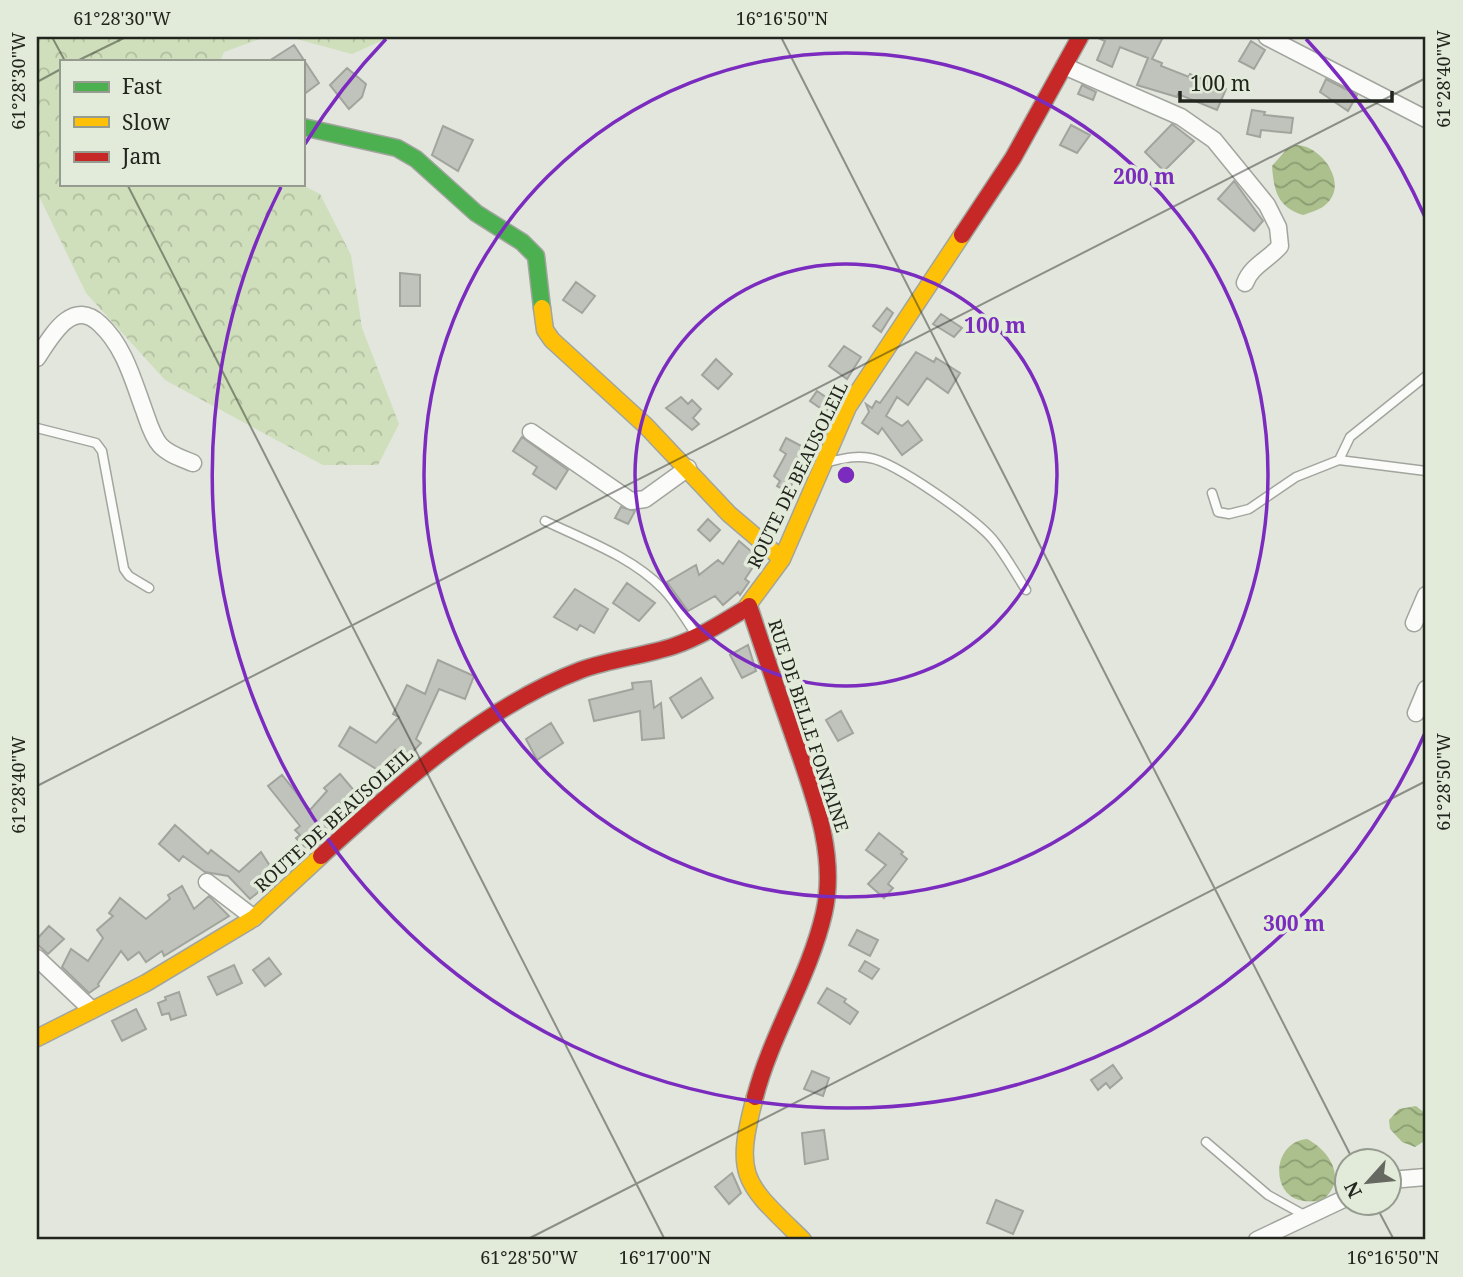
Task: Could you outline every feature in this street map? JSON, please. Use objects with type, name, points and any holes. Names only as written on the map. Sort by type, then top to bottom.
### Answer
[{"type":"street","name":"ROUTE DE BEAUSOLEIL","points":[[37,1038],[146,983],[254,918],[414,771],[484,722],[581,670],[673,646],[697,636],[749,606],[782,559],[848,407],[1013,158],[1080,37]]},
{"type":"street","points":[[1267,37],[1426,119]]},
{"type":"street","points":[[1064,66],[1181,117],[1214,140],[1252,183],[1278,227],[1280,246],[1271,257],[1249,272],[1245,284]]},
{"type":"street","points":[[304,128],[375,146],[397,148],[416,159],[476,213],[522,242],[536,256],[545,330],[552,340],[610,390],[688,468],[729,514],[782,559]]},
{"type":"street","points":[[37,358],[58,327],[71,316],[92,316],[109,332],[125,358],[159,444],[193,463]]},
{"type":"street","points":[[530,432],[631,501],[645,499],[688,468]]},
{"type":"street","points":[[1414,623],[1426,595]]},
{"type":"street","name":"RUE DE BELLE FONTAINE","points":[[749,606],[815,801],[827,848],[825,911],[800,988],[766,1056],[744,1138],[743,1162],[757,1195],[803,1240]]},
{"type":"street","points":[[1416,713],[1426,689]]},
{"type":"street","points":[[207,882],[254,918]]},
{"type":"street","points":[[37,958],[92,1010]]},
{"type":"street","points":[[1404,1179],[1426,1177]]},
{"type":"street","points":[[1257,1240],[1334,1204]]},
{"type":"lane","points":[[1339,460],[1350,437],[1426,376]]},
{"type":"lane","points":[[37,428],[96,443],[102,451],[124,569],[129,576],[149,588]]},
{"type":"lane","points":[[822,464],[853,456],[873,458],[890,466],[977,523],[993,540],[1026,590]]},
{"type":"lane","points":[[1212,493],[1218,512],[1238,513],[1312,469],[1339,460],[1426,471]]},
{"type":"lane","points":[[545,520],[650,576],[665,591],[697,636]]},
{"type":"lane","points":[[1206,1142],[1268,1195],[1306,1216]]},
{"type":"green space","points":[[37,37],[265,37],[224,52],[220,60],[60,60],[60,186],[304,186],[320,194],[351,255],[362,328],[399,424],[378,465],[323,465],[165,380],[86,293],[37,192]]},
{"type":"green space","points":[[289,37],[390,37],[352,54]]},
{"type":"water","points":[[1296,145],[1306,147],[1323,159],[1330,168],[1335,188],[1332,198],[1322,207],[1303,215],[1288,208],[1279,197],[1272,166],[1286,150]]},
{"type":"water","points":[[1416,1106],[1426,1114],[1426,1140],[1415,1147],[1402,1142],[1390,1129],[1389,1120],[1399,1109]]},
{"type":"water","points":[[1307,1139],[1316,1145],[1330,1159],[1334,1168],[1334,1185],[1321,1201],[1301,1201],[1283,1188],[1279,1168],[1287,1149],[1296,1142]]},
{"type":"building","points":[[1096,37],[1163,37],[1152,59],[1162,63],[1161,66],[1189,77],[1190,74],[1226,89],[1217,110],[1178,94],[1177,97],[1137,85],[1148,58],[1120,47],[1112,67],[1097,60],[1105,41]]},
{"type":"building","points":[[1251,41],[1265,50],[1254,69],[1239,61]]},
{"type":"building","points":[[294,45],[304,60],[271,60]]},
{"type":"building","points":[[304,60],[319,83],[304,94]]},
{"type":"building","points":[[347,68],[366,84],[362,97],[349,109],[330,85]]},
{"type":"building","points":[[1326,79],[1357,95],[1348,111],[1320,92]]},
{"type":"building","points":[[1082,85],[1096,92],[1093,100],[1078,94]]},
{"type":"building","points":[[1252,110],[1265,112],[1264,115],[1293,118],[1291,133],[1261,130],[1260,137],[1247,134]]},
{"type":"building","points":[[1172,124],[1194,141],[1164,171],[1145,152]]},
{"type":"building","points":[[1071,125],[1090,135],[1077,153],[1060,145]]},
{"type":"building","points":[[443,126],[473,140],[458,171],[432,155]]},
{"type":"building","points":[[1234,181],[1263,221],[1254,231],[1218,199]]},
{"type":"building","points":[[400,273],[420,275],[420,306],[400,306]]},
{"type":"building","points":[[576,282],[595,296],[582,313],[563,300]]},
{"type":"building","points":[[887,308],[893,313],[881,332],[873,326]]},
{"type":"building","points":[[941,314],[962,328],[954,337],[933,324]]},
{"type":"building","points":[[844,346],[861,357],[847,379],[829,366]]},
{"type":"building","points":[[916,352],[934,362],[936,358],[960,373],[948,393],[927,378],[908,405],[897,397],[886,416],[902,426],[908,421],[922,440],[902,455],[882,428],[878,434],[862,423],[869,412],[866,404],[872,408],[876,401],[880,403]]},
{"type":"building","points":[[716,359],[732,374],[718,389],[702,375]]},
{"type":"building","points":[[817,391],[833,402],[826,412],[810,401]]},
{"type":"building","points":[[681,397],[688,404],[692,400],[701,409],[693,418],[699,424],[692,430],[666,408]]},
{"type":"building","points":[[522,437],[568,470],[556,489],[533,474],[537,467],[513,451]]},
{"type":"building","points":[[786,438],[809,450],[788,492],[777,486],[780,481],[774,476],[786,454],[780,450]]},
{"type":"building","points":[[621,507],[635,511],[628,524],[615,518]]},
{"type":"building","points":[[708,519],[720,530],[710,541],[698,530]]},
{"type":"building","points":[[739,541],[759,558],[745,579],[749,582],[740,595],[738,592],[723,605],[715,596],[688,611],[667,582],[696,565],[699,575],[718,560],[723,564]]},
{"type":"building","points":[[627,583],[655,603],[639,621],[613,603]]},
{"type":"building","points":[[575,589],[608,609],[594,633],[580,625],[577,630],[554,617]]},
{"type":"building","points":[[748,645],[756,671],[742,678],[730,655]]},
{"type":"building","points":[[438,660],[474,676],[465,699],[439,689],[416,739],[421,743],[406,759],[395,750],[381,772],[339,746],[350,727],[376,743],[399,717],[393,714],[407,685],[425,694]]},
{"type":"building","points":[[701,678],[713,698],[682,718],[670,698]]},
{"type":"building","points":[[651,681],[654,708],[661,703],[664,738],[642,740],[640,711],[594,721],[589,700],[633,689],[632,683]]},
{"type":"building","points":[[841,711],[853,733],[838,741],[826,720]]},
{"type":"building","points":[[551,723],[563,743],[537,760],[526,739]]},
{"type":"building","points":[[340,774],[357,794],[337,810],[344,816],[307,849],[296,838],[300,835],[295,830],[300,826],[268,786],[282,775],[310,810],[327,791],[324,788]]},
{"type":"building","points":[[175,825],[208,854],[211,850],[239,872],[261,852],[270,866],[281,856],[289,867],[250,899],[228,876],[205,872],[183,856],[179,861],[159,844]]},
{"type":"building","points":[[879,833],[903,852],[901,854],[907,859],[888,884],[893,888],[884,898],[868,884],[886,865],[866,850]]},
{"type":"building","points":[[182,886],[194,909],[209,896],[229,916],[164,956],[162,951],[146,962],[139,952],[128,960],[121,951],[99,986],[89,993],[62,967],[71,949],[88,961],[103,938],[97,930],[113,916],[109,913],[120,898],[146,919],[170,899],[168,895]]},
{"type":"building","points":[[49,926],[64,939],[48,954],[37,944],[37,939]]},
{"type":"building","points":[[857,930],[878,940],[870,956],[849,945]]},
{"type":"building","points":[[269,958],[281,974],[265,986],[253,970]]},
{"type":"building","points":[[865,961],[879,969],[872,979],[859,971]]},
{"type":"building","points":[[234,965],[242,983],[217,995],[208,977]]},
{"type":"building","points":[[827,988],[846,999],[844,1002],[858,1012],[850,1024],[818,1003]]},
{"type":"building","points":[[179,992],[186,1015],[171,1020],[169,1013],[162,1015],[158,1003]]},
{"type":"building","points":[[136,1009],[146,1029],[122,1041],[112,1021]]},
{"type":"building","points":[[1113,1065],[1122,1078],[1110,1088],[1106,1083],[1098,1090],[1091,1080]]},
{"type":"building","points":[[812,1071],[829,1078],[823,1096],[804,1089]]},
{"type":"building","points":[[824,1130],[828,1159],[805,1164],[802,1133]]},
{"type":"building","points":[[732,1173],[741,1193],[729,1204],[715,1187]]},
{"type":"building","points":[[996,1200],[1023,1211],[1013,1234],[987,1223]]},
{"type":"traffic: fast","points":[[304,127],[397,148],[416,159],[476,213],[522,242],[536,256],[542,308]]},
{"type":"traffic: slow","points":[[745,609],[782,559],[848,407],[962,235]]},
{"type":"traffic: slow","points":[[542,308],[545,330],[552,340],[646,426],[729,514],[782,559]]},
{"type":"traffic: slow","points":[[37,1038],[146,983],[254,918],[321,856]]},
{"type":"traffic: slow","points":[[755,1097],[745,1146],[745,1163],[749,1178],[768,1205],[803,1240]]},
{"type":"traffic: jam","points":[[962,235],[1013,158],[1080,37]]},
{"type":"traffic: jam","points":[[749,606],[814,798],[828,867],[824,913],[817,937],[762,1073],[755,1097]]},
{"type":"traffic: jam","points":[[321,856],[443,751],[510,705],[581,670],[684,642],[745,609]]}]
